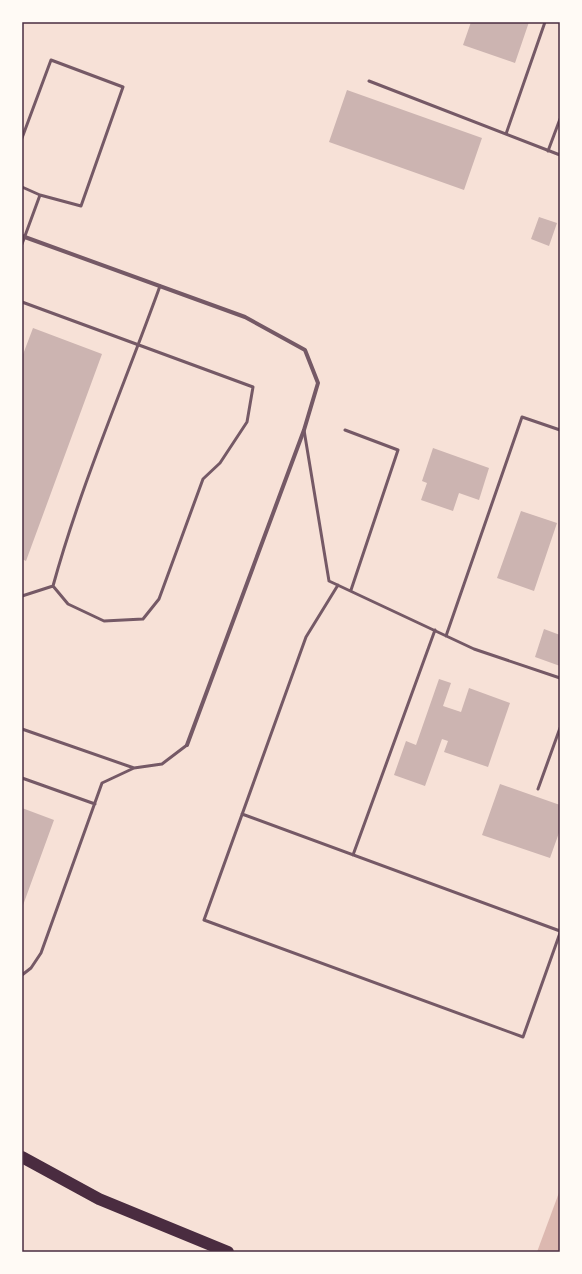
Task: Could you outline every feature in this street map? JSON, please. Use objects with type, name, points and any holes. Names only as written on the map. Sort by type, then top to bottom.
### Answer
[{"type":"highway","points":[[22,1158],[99,1199],[228,1252]]},
{"type":"street","points":[[23,237],[245,317],[305,350],[318,383],[304,430],[187,745]]},
{"type":"lane","points":[[506,134],[545,22]]},
{"type":"lane","points":[[22,138],[51,60],[123,87],[81,206],[40,195],[22,188]]},
{"type":"lane","points":[[369,81],[560,155]]},
{"type":"lane","points":[[548,151],[560,119]]},
{"type":"lane","points":[[22,244],[23,237],[40,195]]},
{"type":"lane","points":[[53,586],[66,538],[160,286]]},
{"type":"lane","points":[[22,302],[253,386],[247,422],[220,463],[203,479],[159,599],[143,619],[104,621],[68,604],[53,586]]},
{"type":"lane","points":[[446,636],[522,417],[560,430]]},
{"type":"lane","points":[[304,430],[329,582],[351,590],[474,649],[560,678]]},
{"type":"lane","points":[[344,430],[398,450],[351,590]]},
{"type":"lane","points":[[242,814],[560,932],[523,1037],[204,920],[242,814],[306,637],[338,585]]},
{"type":"lane","points":[[22,596],[53,586]]},
{"type":"lane","points":[[353,855],[435,630]]},
{"type":"lane","points":[[538,789],[560,728]]},
{"type":"lane","points":[[22,729],[134,768]]},
{"type":"lane","points":[[22,975],[32,968],[41,953],[102,783],[134,768],[162,764],[187,745]]},
{"type":"lane","points":[[22,778],[95,804]]},
{"type":"shaded area","points":[[560,1190],[560,1252],[537,1252]]},
{"type":"building","points":[[471,22],[529,22],[515,63],[463,45]]},
{"type":"building","points":[[347,90],[482,138],[464,190],[329,142]]},
{"type":"building","points":[[539,217],[557,223],[549,246],[531,239]]},
{"type":"building","points":[[33,328],[102,354],[26,561],[22,559],[22,357]]},
{"type":"building","points":[[433,448],[489,468],[479,500],[459,493],[453,511],[421,500],[427,483],[422,481]]},
{"type":"building","points":[[521,511],[557,523],[534,591],[497,578]]},
{"type":"building","points":[[544,629],[560,635],[560,666],[535,657]]},
{"type":"building","points":[[439,679],[451,683],[443,706],[461,712],[469,688],[510,703],[488,767],[444,752],[448,741],[442,739],[425,786],[394,775],[406,741],[416,745]]},
{"type":"building","points":[[500,784],[560,805],[560,830],[550,858],[482,835]]},
{"type":"building","points":[[22,808],[54,820],[22,908]]}]
